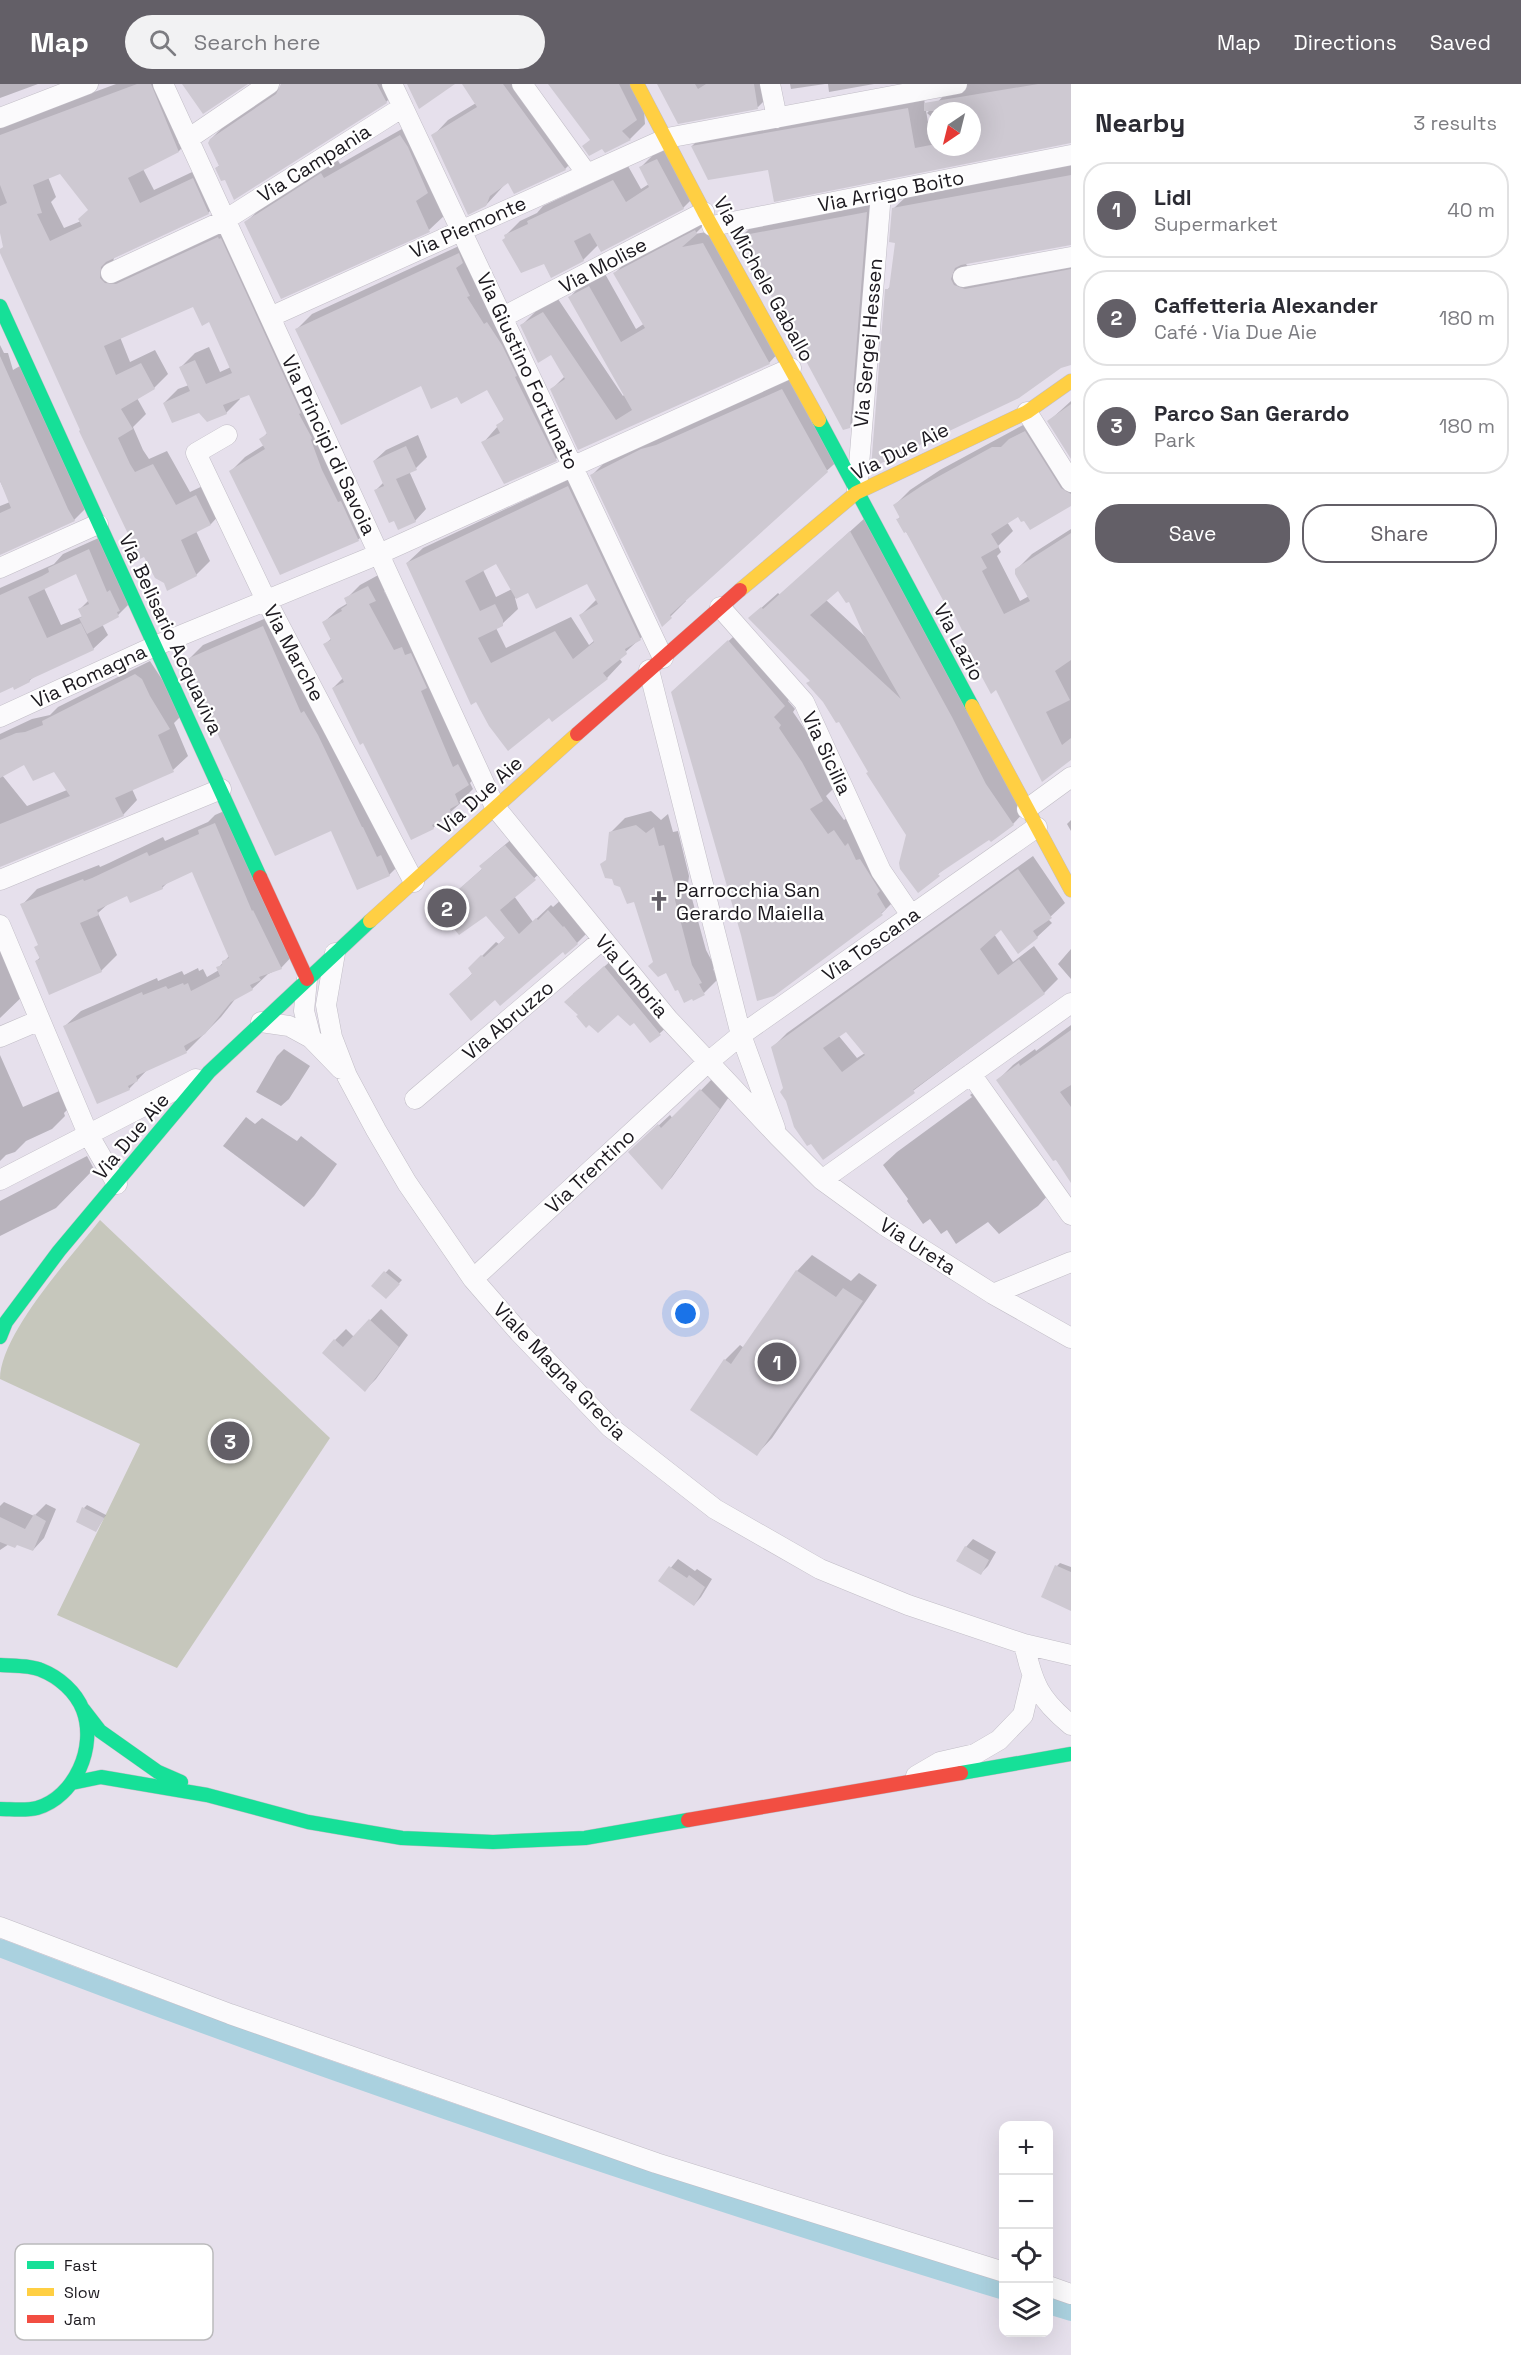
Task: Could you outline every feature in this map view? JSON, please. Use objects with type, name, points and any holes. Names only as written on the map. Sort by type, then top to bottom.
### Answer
[{"type":"street","points":[[0,118],[39,93],[88,84]]},
{"type":"street","name":"Via Principi di Savoia","points":[[163,84],[495,807]]},
{"type":"street","points":[[188,139],[268,84]]},
{"type":"street","name":"Via Giustino Fortunato","points":[[392,84],[573,466],[656,664],[741,1035],[777,1136]]},
{"type":"street","points":[[522,84],[587,174]]},
{"type":"street","name":"Via Michele Gaballo","points":[[637,84],[856,493]]},
{"type":"street","points":[[770,84],[777,118]]},
{"type":"street","name":"Via Piemonte","points":[[270,317],[667,138],[957,84]]},
{"type":"street","name":"Via Campania","points":[[111,273],[225,220],[403,107]]},
{"type":"street","name":"Via Arrigo Boito","points":[[708,219],[881,193],[1071,155]]},
{"type":"street","name":"Via Sergej Hessen","points":[[856,493],[881,193]]},
{"type":"street","name":"Via Molise","points":[[503,318],[708,219]]},
{"type":"street","points":[[963,278],[1071,257]]},
{"type":"street","name":"Via Belisario Acquaviva","points":[[0,306],[307,979]]},
{"type":"street","name":"Via Romagna","points":[[0,717],[155,646],[379,554],[791,368]]},
{"type":"street","name":"Via Due Aie","points":[[0,1337],[6,1322],[59,1251],[209,1072],[495,807],[720,607],[856,493],[1027,412],[1071,381]]},
{"type":"street","points":[[1027,412],[1071,482]]},
{"type":"street","name":"Via Marche","points":[[227,435],[196,453],[266,600],[414,882]]},
{"type":"street","name":"Via Lazio","points":[[856,493],[1071,890]]},
{"type":"street","points":[[0,568],[98,524]]},
{"type":"street","name":"Via Sicilia","points":[[720,607],[804,702],[881,871],[911,915]]},
{"type":"street","points":[[1027,809],[1071,777]]},
{"type":"street","points":[[0,880],[221,789]]},
{"type":"street","name":"Via Umbria","points":[[495,807],[602,940],[707,1063],[777,1136]]},
{"type":"street","name":"Via Toscana","points":[[707,1063],[741,1035],[1037,827]]},
{"type":"street","points":[[0,925],[88,1134],[117,1184]]},
{"type":"street","name":"Via Abruzzo","points":[[415,1099],[602,940]]},
{"type":"street","name":"Viale Magna Grecia","points":[[335,953],[326,1005],[332,1037],[347,1076],[407,1183],[473,1279],[519,1332],[609,1427],[715,1509],[820,1569],[908,1605],[1023,1644],[1071,1655]]},
{"type":"street","points":[[307,979],[304,1011],[310,1038]]},
{"type":"street","name":"Viale Magna Grecia","points":[[307,979],[326,1005]]},
{"type":"street","points":[[822,1180],[1071,1003]]},
{"type":"street","points":[[0,1037],[40,1020]]},
{"type":"street","name":"Viale Magna Grecia","points":[[261,1022],[289,1026],[310,1038],[347,1076]]},
{"type":"street","name":"Via Trentino","points":[[473,1279],[707,1063]]},
{"type":"street","points":[[0,1180],[209,1072]]},
{"type":"street","points":[[971,1074],[1071,1215]]},
{"type":"street","name":"Via Ureta","points":[[777,1136],[822,1180],[885,1225],[993,1294],[1071,1338]]},
{"type":"street","points":[[993,1294],[1071,1262]]},
{"type":"street","points":[[1023,1644],[1032,1677],[1049,1708],[1071,1725]]},
{"type":"street","points":[[10,1652],[59,1678],[73,1692],[100,1731],[158,1772],[207,1795]]},
{"type":"street","points":[[0,1665],[19,1663],[42,1668]]},
{"type":"street","points":[[898,1785],[940,1762],[975,1754],[999,1740],[1023,1715],[1032,1677]]},
{"type":"street","points":[[0,1809],[12,1811],[35,1808],[56,1798],[72,1783],[83,1766],[88,1747],[88,1728],[83,1709]]},
{"type":"street","points":[[72,1783],[101,1777],[207,1795],[308,1822],[402,1838],[493,1842],[585,1838],[1071,1754]]},
{"type":"street","points":[[0,1927],[230,2014],[656,2163],[999,2270]]},
{"type":"street","points":[[1053,2288],[1071,2294]]},
{"type":"shaded area","points":[[100,1220],[330,1438],[177,1668],[57,1615],[140,1444],[0,1379],[3,1361],[24,1319],[39,1296]]},
{"type":"building","points":[[137,84],[151,84],[179,152],[128,178],[140,203],[193,178],[209,214],[106,262],[101,267],[100,278],[105,283],[116,284],[218,237],[221,238],[301,413],[299,414],[312,438],[322,470],[338,502],[341,501],[359,541],[280,575],[229,471],[265,449],[259,439],[267,434],[249,395],[223,405],[227,414],[207,422],[199,413],[172,423],[163,403],[190,391],[179,367],[195,360],[206,384],[232,373],[209,322],[202,326],[193,307],[104,346],[116,375],[141,363],[155,389],[121,409],[133,429],[118,438],[130,464],[135,472],[153,464],[176,505],[196,495],[211,525],[181,540],[197,576],[167,591],[164,583],[155,578],[144,557],[140,559],[79,431],[0,253],[3,247],[0,233],[0,206],[7,203],[0,185],[0,135]],"holes":[[[60,174],[88,210],[78,219],[82,226],[50,241],[37,214],[42,213],[33,185]]]},
{"type":"building","points":[[182,84],[248,84],[203,114]]},
{"type":"building","points":[[281,84],[377,84],[387,103],[234,200],[225,180],[221,181],[215,168],[219,166],[208,143],[210,139],[276,94]]},
{"type":"building","points":[[407,84],[455,84],[419,109]]},
{"type":"building","points":[[462,84],[503,84],[566,170],[514,194],[508,183],[490,196],[486,206],[468,215],[431,135],[477,107]]},
{"type":"building","points":[[548,84],[619,84],[637,120],[622,131],[631,140],[605,153],[602,149],[589,156],[582,146],[590,140]]},
{"type":"building","points":[[657,84],[695,84],[698,89],[706,84],[754,84],[758,109],[678,124]]},
{"type":"building","points":[[1038,84],[1071,84],[1071,143],[774,202],[768,170],[708,180],[691,146],[908,108],[915,148],[927,146],[927,156],[981,156],[981,102],[930,102]]},
{"type":"building","points":[[927,102],[927,111],[924,111],[924,103]]},
{"type":"building","points":[[400,135],[408,147],[428,193],[416,201],[430,232],[281,299],[244,222],[321,173],[324,178]]},
{"type":"building","points":[[657,159],[684,209],[601,252],[590,233],[574,241],[584,261],[551,278],[544,264],[521,273],[502,240],[505,238],[504,235],[528,224],[527,221],[613,180],[626,202],[649,187],[639,167]]},
{"type":"building","points":[[1071,175],[1071,245],[961,265],[955,268],[951,279],[954,285],[965,289],[1071,269],[1071,365],[1061,368],[1019,398],[871,468],[885,289],[889,289],[895,243],[889,242],[892,208]]},
{"type":"building","points":[[867,212],[850,428],[843,430],[739,236]]},
{"type":"building","points":[[695,230],[697,234],[682,247],[703,243],[770,364],[578,450],[550,389],[565,379],[551,355],[538,363],[520,325],[543,312],[616,420],[632,410],[568,297],[589,286],[621,342],[645,328],[613,273]]},
{"type":"building","points":[[459,253],[463,263],[456,268],[470,296],[467,297],[484,324],[487,322],[502,345],[517,376],[515,377],[557,461],[504,484],[481,442],[500,433],[496,425],[504,420],[487,390],[461,404],[457,397],[431,409],[421,386],[341,425],[295,329]]},
{"type":"building","points":[[0,356],[75,521],[0,555],[0,513],[11,508],[0,481]]},
{"type":"building","points":[[782,389],[828,472],[670,615],[672,618],[662,627],[590,475],[641,449],[656,445]]},
{"type":"building","points":[[1071,404],[1071,459],[1047,421]]},
{"type":"building","points":[[1025,431],[1061,488],[1071,494],[1071,506],[1030,530],[1018,517],[991,534],[999,547],[981,557],[987,568],[982,571],[1004,614],[1030,601],[1015,574],[1015,569],[1071,533],[1071,660],[1055,671],[1070,700],[1046,712],[1062,745],[1071,738],[1071,760],[1042,782],[996,690],[991,694],[962,640],[965,636],[947,600],[944,602],[906,532],[904,533],[896,519],[900,518],[893,505],[923,485],[992,447],[1001,447],[1009,439]]},
{"type":"building","points":[[406,446],[417,470],[396,479],[416,522],[398,530],[394,521],[389,523],[374,490],[384,486],[373,461]]},
{"type":"building","points":[[568,486],[641,640],[625,649],[627,654],[603,673],[608,679],[552,722],[549,718],[508,751],[489,726],[476,702],[471,705],[406,563]],"holes":[[[496,564],[516,599],[528,593],[536,609],[587,584],[598,604],[579,615],[594,642],[573,659],[555,631],[491,663],[478,638],[503,626],[503,620],[495,604],[480,611],[465,581]]]},
{"type":"building","points":[[850,531],[986,784],[1014,825],[991,842],[989,840],[938,874],[940,876],[918,893],[900,869],[899,863],[906,835],[866,773],[868,772],[839,722],[836,723],[823,702],[806,683],[810,681],[748,618],[761,607],[763,609]],"holes":[[[838,591],[846,603],[849,602],[863,633],[901,699],[810,615]]]},
{"type":"building","points":[[89,549],[107,592],[110,590],[120,611],[117,612],[119,617],[87,634],[79,618],[82,617],[78,609],[89,604],[76,574],[28,597],[47,638],[81,623],[94,650],[29,680],[30,682],[14,690],[13,687],[0,693],[0,595],[42,576],[49,572],[48,568]]},
{"type":"building","points":[[368,586],[376,601],[369,604],[394,650],[402,647],[405,655],[411,653],[427,688],[421,691],[453,767],[458,764],[469,785],[455,794],[459,804],[450,809],[452,815],[432,825],[434,829],[411,840],[363,743],[360,745],[332,688],[344,682],[323,644],[331,640],[322,622],[342,611],[341,609],[347,605],[344,598]]},
{"type":"building","points":[[263,626],[301,713],[304,711],[318,735],[377,857],[381,855],[390,876],[357,890],[331,831],[275,856],[219,737],[187,659]]},
{"type":"building","points":[[728,640],[785,706],[774,717],[781,725],[779,728],[802,762],[823,801],[810,809],[828,834],[834,830],[845,846],[848,843],[856,860],[860,859],[880,891],[877,894],[886,909],[881,913],[883,915],[774,996],[757,1001],[741,935],[671,692]]},
{"type":"building","points":[[135,674],[142,679],[170,729],[158,735],[174,772],[115,798],[124,816],[0,867],[0,824],[70,796],[54,772],[33,781],[24,765],[0,778],[0,740],[43,725],[42,721]]},
{"type":"building","points":[[215,823],[252,911],[282,969],[259,977],[261,980],[250,985],[253,990],[231,1002],[205,1034],[184,1046],[187,1053],[136,1076],[138,1081],[128,1086],[130,1090],[97,1104],[63,1026],[142,992],[143,995],[166,986],[168,989],[183,983],[184,985],[188,983],[191,991],[220,976],[216,967],[229,958],[192,872],[162,886],[163,889],[130,903],[127,896],[97,910],[99,915],[80,923],[102,972],[49,995],[35,961],[40,959],[34,947],[38,945],[20,904],[83,879],[84,881],[92,878],[147,852],[149,856],[199,834],[198,830]]},
{"type":"building","name":"Parrocchia San Gerardo Maiella","points":[[636,825],[646,833],[654,827],[659,846],[664,845],[692,965],[702,983],[699,984],[705,995],[693,1001],[692,999],[684,1003],[666,973],[658,977],[648,966],[653,962],[634,902],[627,904],[620,887],[614,885],[612,879],[605,878],[600,864],[606,860],[609,832]]},
{"type":"building","points":[[505,845],[536,880],[500,910],[519,934],[548,910],[578,944],[565,955],[563,952],[500,1006],[495,1000],[471,1021],[449,994],[472,974],[468,968],[481,955],[484,957],[505,938],[486,916],[459,935],[437,908],[482,869],[479,866]]},
{"type":"building","points":[[1018,869],[1052,918],[1033,931],[1038,938],[1018,954],[1001,930],[980,949],[998,975],[1019,959],[1045,994],[913,1090],[915,1093],[823,1160],[811,1144],[807,1146],[794,1127],[786,1101],[780,1092],[783,1088],[771,1047]],"holes":[[[846,1032],[865,1055],[842,1072],[823,1048]]]},
{"type":"building","points":[[604,966],[661,1035],[650,1043],[634,1023],[630,1026],[618,1015],[598,1033],[589,1025],[586,1028],[576,1016],[578,1015],[564,1002]]},
{"type":"building","points":[[1071,1030],[1071,1085],[1060,1092],[1071,1107],[1071,1183],[996,1080]]},
{"type":"building","points":[[700,1089],[720,1109],[662,1190],[628,1152],[658,1124],[661,1128]]},
{"type":"building","points":[[796,1270],[836,1297],[843,1288],[863,1301],[757,1456],[690,1410],[724,1359],[731,1364]]},
{"type":"building","points":[[384,1271],[400,1284],[386,1299],[371,1286]]},
{"type":"building","points":[[369,1319],[399,1347],[365,1392],[322,1353],[334,1339],[343,1347]]},
{"type":"building","points":[[82,1507],[104,1518],[96,1532],[76,1522]]},
{"type":"building","points":[[34,1514],[46,1521],[33,1551],[17,1545],[15,1548],[0,1542],[0,1517],[25,1529]]},
{"type":"building","points":[[965,1546],[989,1560],[981,1575],[956,1561]]},
{"type":"building","points":[[1055,1565],[1071,1572],[1071,1611],[1041,1597]]},
{"type":"building","points":[[669,1566],[687,1578],[689,1575],[705,1587],[694,1606],[658,1581]]},
{"type":"waterway","points":[[0,1948],[249,2041],[499,2129],[751,2212],[999,2289]]},
{"type":"waterway","points":[[1053,2307],[1071,2312]]},
{"type":"traffic: fast","points":[[0,306],[260,877]]},
{"type":"traffic: fast","points":[[819,420],[972,706]]},
{"type":"traffic: fast","points":[[0,1337],[6,1322],[59,1251],[209,1072],[370,921]]},
{"type":"traffic: fast","points":[[0,1665],[37,1668],[54,1677],[76,1697],[87,1724],[85,1754],[80,1769],[62,1793],[37,1808],[0,1809]]},
{"type":"traffic: fast","points":[[83,1709],[100,1731],[158,1772],[181,1782]]},
{"type":"traffic: fast","points":[[961,1773],[1071,1754]]},
{"type":"traffic: fast","points":[[72,1783],[101,1777],[207,1795],[308,1822],[402,1838],[493,1842],[585,1838],[688,1820]]},
{"type":"traffic: slow","points":[[637,84],[704,212],[819,420]]},
{"type":"traffic: slow","points":[[740,590],[856,493],[1027,412],[1071,381]]},
{"type":"traffic: slow","points":[[972,706],[1071,890]]},
{"type":"traffic: slow","points":[[370,921],[577,734]]},
{"type":"traffic: jam","points":[[577,734],[740,590]]},
{"type":"traffic: jam","points":[[260,877],[307,979]]},
{"type":"traffic: jam","points":[[688,1820],[961,1773]]},
{"type":"place","name":"Parrocchia San Gerardo Maiella","points":[[659,901]]},
{"type":"place","name":"Caffetteria Alexander","points":[[447,908]]},
{"type":"place","name":"Lidl","points":[[777,1362]]},
{"type":"place","name":"Parco San Gerardo","points":[[230,1441]]}]
